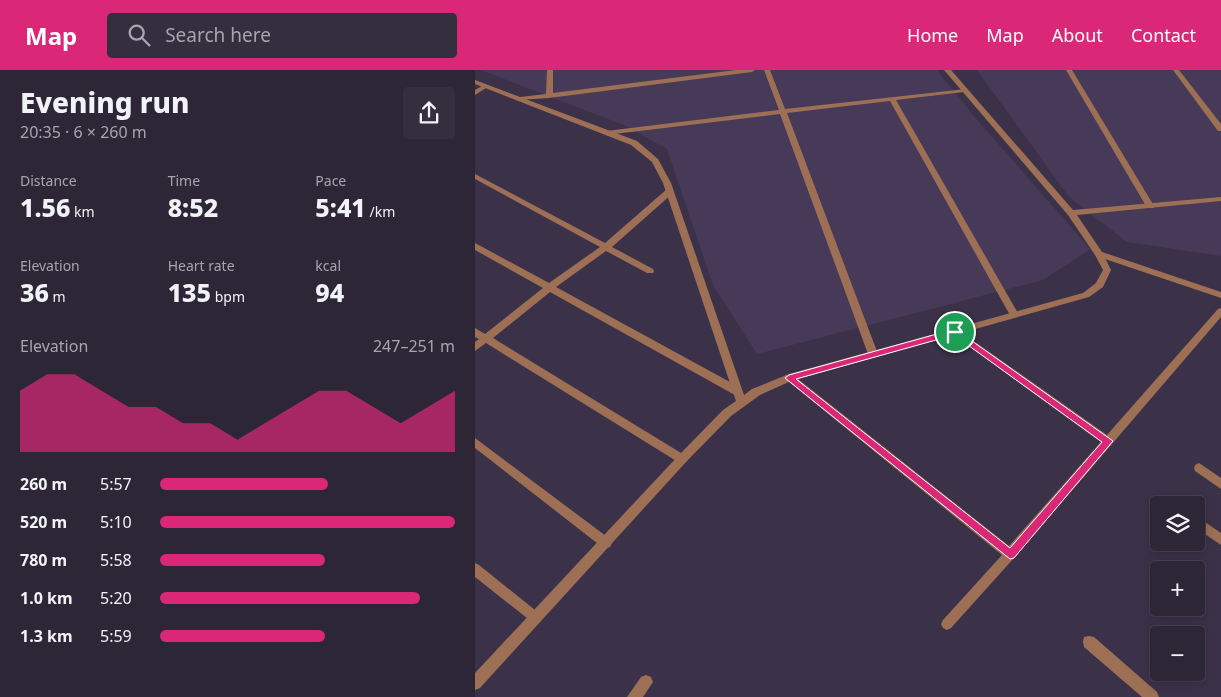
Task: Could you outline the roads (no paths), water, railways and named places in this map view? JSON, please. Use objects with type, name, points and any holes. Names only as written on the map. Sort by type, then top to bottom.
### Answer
[{"type":"street","points":[[549,96],[550,70]]},
{"type":"street","points":[[520,99],[661,78],[752,70]]},
{"type":"street","points":[[767,70],[873,354]]},
{"type":"street","points":[[475,683],[682,459],[727,413],[756,392],[789,378],[1086,295],[1100,285],[1107,270],[1099,254],[1071,214],[947,70]]},
{"type":"street","points":[[1069,70],[1150,206]]},
{"type":"street","points":[[1176,70],[1221,129]]},
{"type":"street","points":[[475,82],[634,143],[655,161],[670,191],[741,402]]},
{"type":"street","points":[[475,93],[485,86]]},
{"type":"street","points":[[606,133],[964,90]]},
{"type":"street","points":[[892,99],[1015,315]]},
{"type":"street","points":[[475,176],[651,271]]},
{"type":"street","points":[[475,348],[549,288],[606,247],[670,191]]},
{"type":"street","points":[[1071,214],[1221,199]]},
{"type":"street","points":[[475,246],[737,391]]},
{"type":"street","points":[[1099,254],[1221,295]]},
{"type":"street","points":[[947,624],[1221,311]]},
{"type":"street","points":[[475,332],[682,459]]},
{"type":"street","points":[[955,332],[1108,441]]},
{"type":"street","points":[[789,378],[1010,554]]},
{"type":"street","points":[[475,442],[606,542]]},
{"type":"street","points":[[1199,468],[1221,484]]},
{"type":"street","points":[[1205,528],[1221,540]]},
{"type":"street","points":[[475,569],[536,618]]},
{"type":"street","points":[[1089,642],[1152,697]]},
{"type":"street","points":[[634,697],[646,682]]}]
